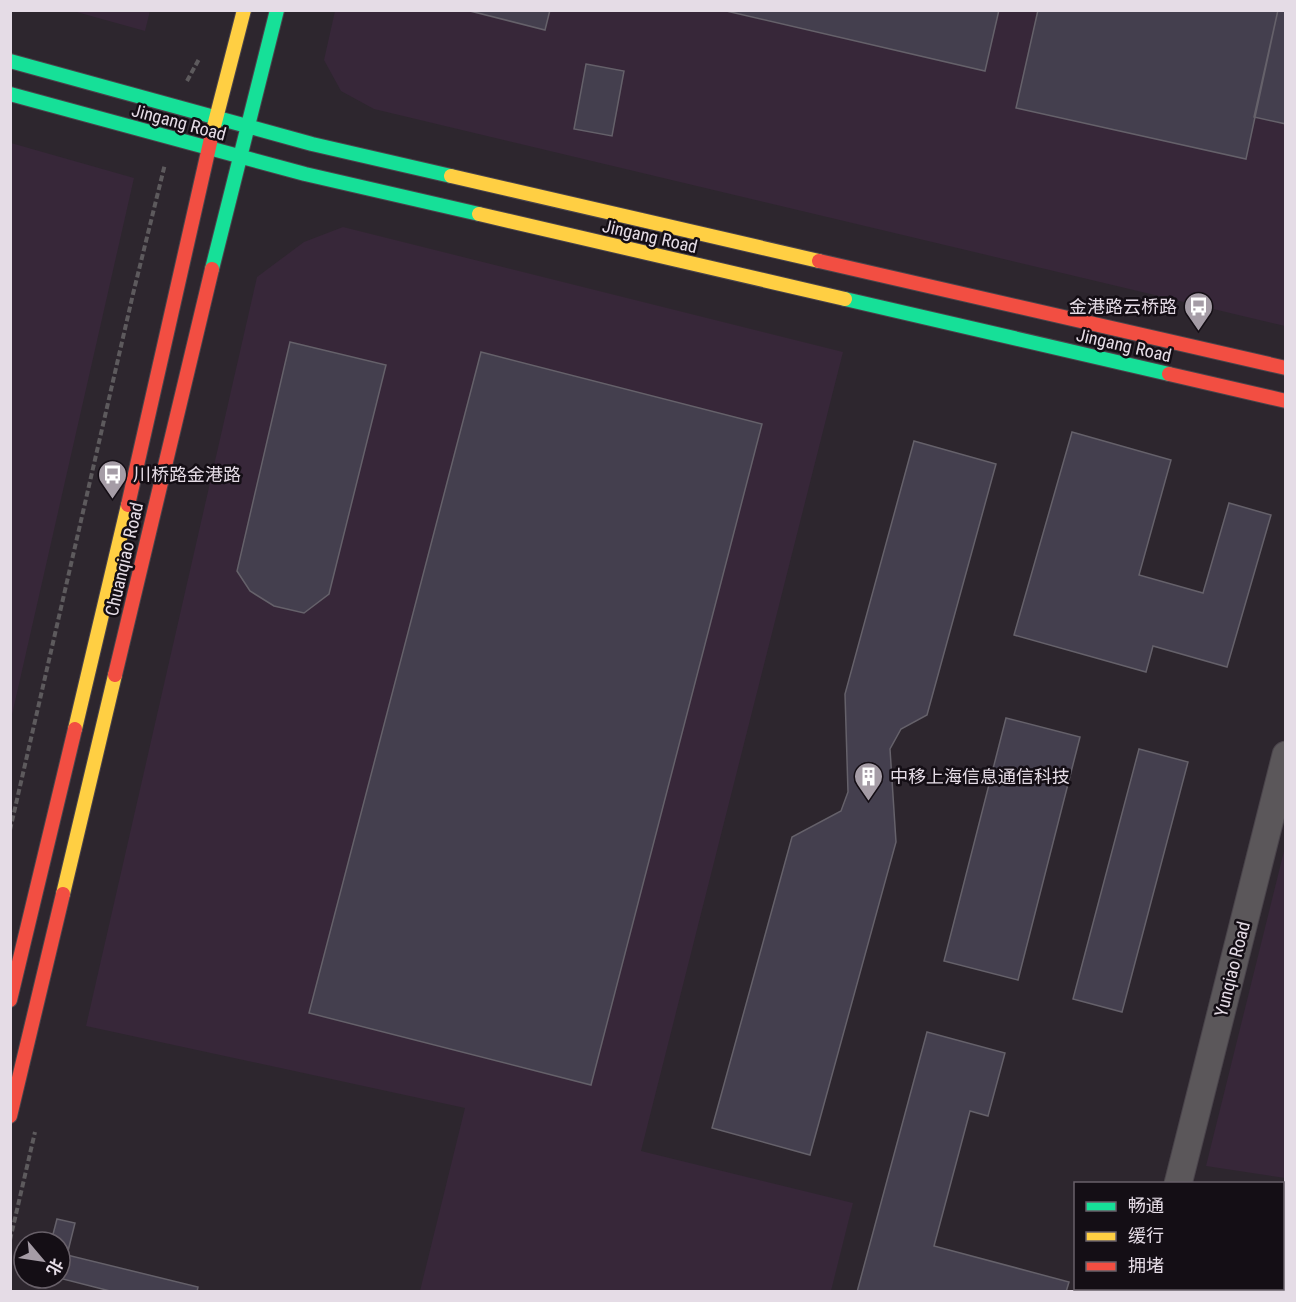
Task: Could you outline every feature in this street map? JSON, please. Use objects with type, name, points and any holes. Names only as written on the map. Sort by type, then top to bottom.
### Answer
[{"type":"street","name":"Chuanqiao Road","points":[[10,1000],[216,118],[244,10]]},
{"type":"street","name":"Chuanqiao Road","points":[[10,1116],[202,309],[242,157],[277,10]]},
{"type":"street","name":"Jingang Road","points":[[10,61],[179,109],[358,155],[1286,368]]},
{"type":"street","name":"Jingang Road","points":[[10,94],[316,177],[1286,400]]},
{"type":"street","name":"Yunqiao Road","points":[[1179,1182],[1286,756]]},
{"type":"path","points":[[179,109],[185,84],[202,54]]},
{"type":"path","points":[[10,830],[133,294],[172,139]]},
{"type":"shaded area","points":[[73,11],[150,11],[145,31]]},
{"type":"shaded area","points":[[335,11],[1285,11],[1285,326],[374,109],[341,91],[324,60]]},
{"type":"shaded area","points":[[10,143],[134,178],[11,719]]},
{"type":"shaded area","points":[[343,227],[843,352],[641,1151],[853,1203],[831,1291],[420,1291],[465,1108],[86,1026],[257,277],[304,242]]},
{"type":"shaded area","points":[[1285,847],[1285,1178],[1206,1166]]},
{"type":"building","points":[[466,10],[550,10],[545,30]]},
{"type":"building","points":[[722,10],[999,10],[985,71]]},
{"type":"building","points":[[1038,10],[1278,10],[1246,159],[1016,108]]},
{"type":"building","points":[[1278,10],[1286,10],[1286,124],[1254,117]]},
{"type":"building","points":[[586,64],[624,71],[612,136],[574,129]]},
{"type":"building","points":[[290,342],[386,365],[329,594],[304,613],[274,606],[250,591],[237,571]]},
{"type":"building","points":[[481,352],[762,424],[591,1085],[309,1013]]},
{"type":"building","points":[[1072,432],[1171,460],[1139,575],[1203,593],[1229,503],[1271,515],[1227,667],[1153,646],[1146,672],[1014,635]]},
{"type":"building","name":"中移上海信息通信科技","points":[[914,441],[996,464],[927,715],[901,729],[890,749],[896,842],[810,1155],[712,1128],[792,837],[841,811],[848,792],[845,694]]},
{"type":"building","points":[[1006,718],[1080,737],[1018,980],[944,961]]},
{"type":"building","points":[[1139,749],[1188,762],[1122,1012],[1073,999]]},
{"type":"building","points":[[927,1032],[1005,1053],[988,1116],[970,1111],[934,1246],[1069,1282],[1066,1292],[857,1292]]},
{"type":"building","points":[[57,1219],[75,1223],[72,1235],[72,1230],[54,1230]]},
{"type":"building","points":[[72,1256],[198,1287],[197,1292],[114,1292],[72,1281]]},
{"type":"traffic: fast","points":[[212,269],[277,10]]},
{"type":"traffic: fast","points":[[10,61],[312,144],[451,176]]},
{"type":"traffic: fast","points":[[10,94],[305,174],[479,214]]},
{"type":"traffic: fast","points":[[845,299],[1169,374]]},
{"type":"traffic: slow","points":[[212,134],[244,10]]},
{"type":"traffic: slow","points":[[451,176],[819,261]]},
{"type":"traffic: slow","points":[[479,214],[845,299]]},
{"type":"traffic: slow","points":[[75,729],[128,505]]},
{"type":"traffic: slow","points":[[63,894],[115,675]]},
{"type":"traffic: jam","points":[[128,505],[212,134]]},
{"type":"traffic: jam","points":[[819,261],[1286,368]]},
{"type":"traffic: jam","points":[[115,675],[212,269]]},
{"type":"traffic: jam","points":[[1169,374],[1286,401]]},
{"type":"traffic: jam","points":[[10,1000],[75,729]]},
{"type":"traffic: jam","points":[[10,1116],[63,894]]},
{"type":"place","name":"金港路云桥路","points":[[1198,332]]},
{"type":"place","name":"川桥路金港路","points":[[112,500]]},
{"type":"place","name":"中移上海信息通信科技","points":[[869,802]]}]
